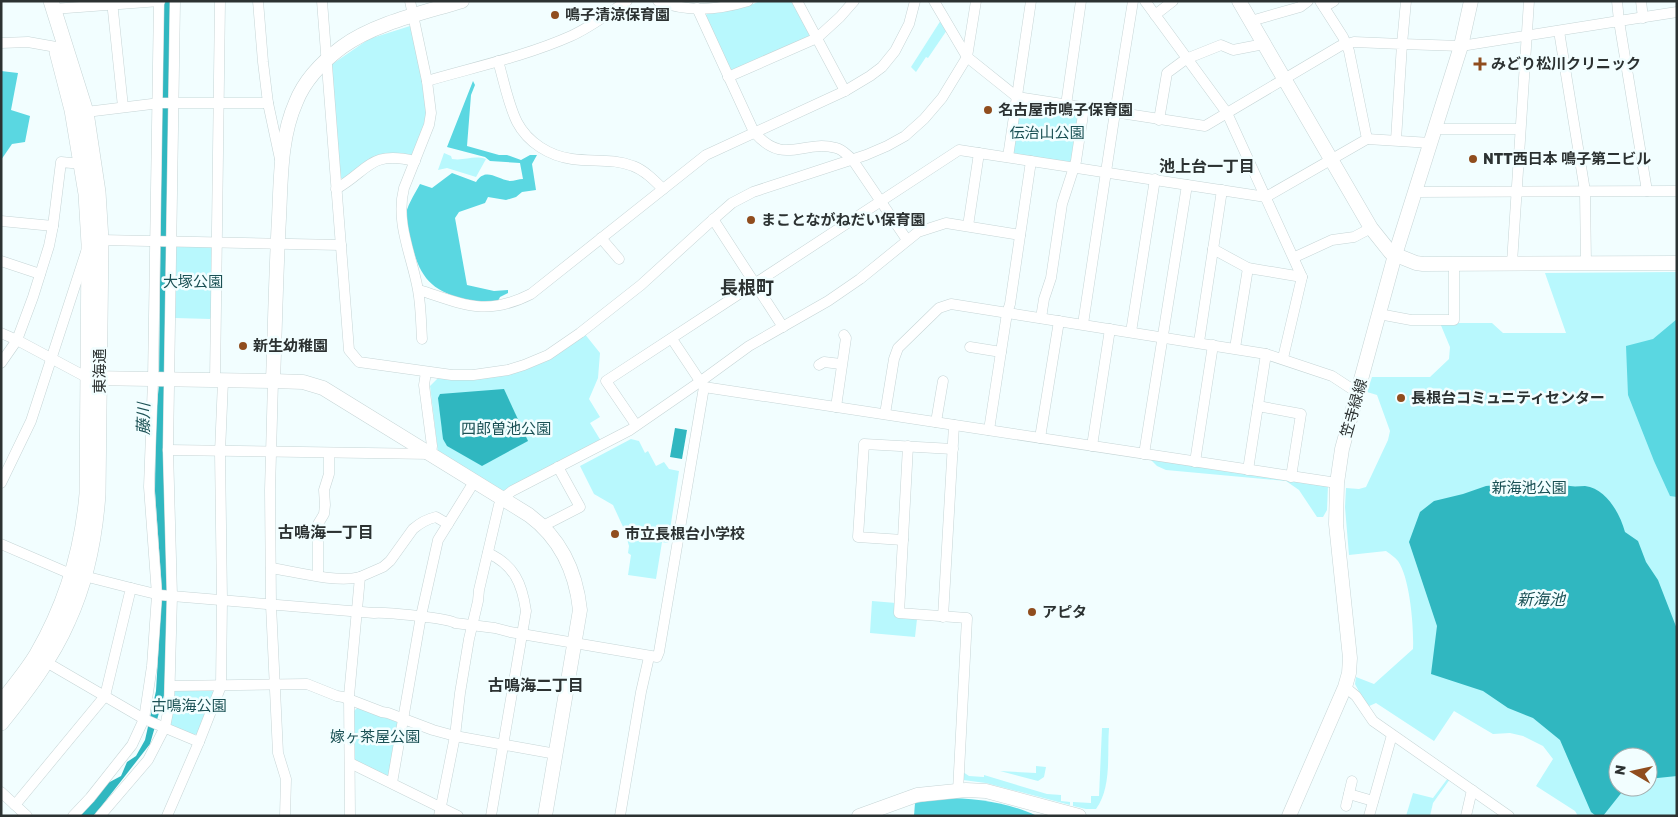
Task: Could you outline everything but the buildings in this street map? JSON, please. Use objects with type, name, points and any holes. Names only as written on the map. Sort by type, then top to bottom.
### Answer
[{"type":"main road","name":"東海通","points":[[49,4],[56,47],[72,110],[95,242]]},
{"type":"main road","name":"東海通","points":[[1,723],[41,659],[69,620],[78,575],[96,522],[98,494],[94,379],[97,185],[86,112],[49,4]]},
{"type":"main road","name":"東海通","points":[[1,703],[41,659]]},
{"type":"street","points":[[49,4],[159,1],[165,102],[161,380],[149,488],[165,596],[152,666],[145,720],[132,745],[90,798],[73,816]]},
{"type":"street","points":[[100,816],[148,760],[163,727],[169,707],[170,686],[165,596],[168,450],[161,380],[165,102],[176,1]]},
{"type":"street","points":[[167,816],[221,686],[222,600],[217,242],[220,1]]},
{"type":"street","points":[[258,1],[268,103],[282,167]]},
{"type":"street","points":[[322,1],[349,350],[359,362],[452,375],[490,374],[524,365],[548,355],[641,285],[732,204],[753,192],[888,146],[905,136],[924,119],[942,98],[967,57],[976,1]]},
{"type":"street","points":[[410,1],[427,81],[431,113],[429,125],[404,188],[401,198],[400,216],[418,290],[422,339]]},
{"type":"street","points":[[285,816],[286,779],[278,754],[274,684],[270,490],[278,244],[282,167],[287,128],[296,101],[310,77],[326,59],[360,36],[462,1]]},
{"type":"street","points":[[427,81],[550,44],[573,35],[627,1]]},
{"type":"street","points":[[658,1],[676,6],[697,8],[724,8],[748,1]]},
{"type":"street","points":[[797,1],[845,91]]},
{"type":"street","points":[[728,77],[817,38],[854,1]]},
{"type":"street","points":[[418,290],[487,308],[517,302],[531,294],[706,156],[860,84],[882,67],[895,51],[909,24],[915,1]]},
{"type":"street","points":[[934,1],[967,57],[1017,97],[1205,126],[1346,43],[1461,46],[1677,12]]},
{"type":"street","points":[[1008,158],[1031,1]]},
{"type":"street","points":[[1066,105],[1081,1]]},
{"type":"street","points":[[1083,324],[1133,1]]},
{"type":"street","points":[[1145,1],[1227,113],[1302,276],[1283,358]]},
{"type":"street","points":[[1155,15],[1173,1]]},
{"type":"street","points":[[1240,1],[1371,228],[1386,249],[1419,264],[1677,263]]},
{"type":"street","points":[[1251,21],[1300,7],[1308,1]]},
{"type":"street","points":[[1334,1],[1322,4],[1349,51],[1366,139]]},
{"type":"street","points":[[1396,140],[1406,1]]},
{"type":"street","name":"笠寺緑線","points":[[1289,816],[1349,673],[1350,658],[1336,524],[1337,484],[1342,449],[1395,254],[1461,46],[1471,1]]},
{"type":"street","points":[[1617,1],[1647,191]]},
{"type":"street","points":[[1641,1],[1644,18]]},
{"type":"street","points":[[1512,264],[1526,36],[1530,2]]},
{"type":"street","points":[[112,3],[123,107]]},
{"type":"street","points":[[697,8],[754,132],[766,144],[781,150],[826,146],[838,148],[852,159],[907,240]]},
{"type":"street","points":[[1559,31],[1585,191],[1586,264]]},
{"type":"street","points":[[1,43],[28,42],[56,47]]},
{"type":"street","points":[[1160,120],[1167,73],[1186,59],[1221,45],[1233,50],[1264,44]]},
{"type":"street","points":[[498,60],[516,121],[535,143],[544,150],[563,157],[613,160],[633,166],[642,171],[663,189]]},
{"type":"street","points":[[86,112],[165,102],[268,103]]},
{"type":"street","points":[[1041,318],[1044,299],[1051,278],[1062,204],[1076,161],[1084,108]]},
{"type":"street","points":[[1435,129],[1520,129]]},
{"type":"street","points":[[636,425],[606,381],[959,150],[1266,197],[1366,139],[1431,143]]},
{"type":"street","points":[[968,226],[979,154]]},
{"type":"street","points":[[336,189],[347,183],[368,164],[375,161],[402,158],[415,161]]},
{"type":"street","points":[[989,430],[1031,161]]},
{"type":"street","points":[[1,363],[18,340],[40,274],[53,226],[61,162],[82,164]]},
{"type":"street","points":[[1131,332],[1155,179]]},
{"type":"street","points":[[1144,454],[1188,185]]},
{"type":"street","points":[[1199,342],[1222,190]]},
{"type":"street","points":[[1415,192],[1677,191]]},
{"type":"street","points":[[712,220],[783,326]]},
{"type":"street","points":[[1,221],[53,226]]},
{"type":"street","points":[[440,812],[455,736],[462,681],[479,590],[499,504],[503,498],[512,491],[636,425],[702,384],[749,346],[828,301],[860,279],[918,232],[946,223],[1020,235]]},
{"type":"street","points":[[1294,258],[1332,240],[1354,238],[1371,228]]},
{"type":"street","points":[[601,238],[619,259]]},
{"type":"street","points":[[1,483],[32,421],[52,358],[95,242],[217,242],[341,246]]},
{"type":"street","points":[[1213,249],[1248,268],[1302,276]]},
{"type":"street","points":[[1,261],[40,274]]},
{"type":"street","points":[[1379,314],[1410,320],[1454,320],[1454,264]]},
{"type":"street","points":[[1235,348],[1248,268]]},
{"type":"street","points":[[885,414],[894,359],[898,348],[939,308],[951,304],[1266,354],[1283,358],[1332,376],[1358,392]]},
{"type":"street","points":[[1040,438],[1059,321]]},
{"type":"street","points":[[1092,446],[1110,329]]},
{"type":"street","points":[[1,333],[94,379],[310,383],[323,388],[503,498],[543,526],[564,555],[575,584],[580,610],[545,816]]},
{"type":"street","points":[[836,407],[846,338],[844,335]]},
{"type":"street","points":[[1,544],[78,575],[165,596],[421,616],[657,657],[702,384],[672,339]]},
{"type":"street","points":[[1195,462],[1213,345]]},
{"type":"street","points":[[970,347],[1001,352]]},
{"type":"street","points":[[1248,470],[1266,354]]},
{"type":"street","points":[[819,365],[824,362],[841,364]]},
{"type":"street","points":[[426,372],[424,385],[432,446],[431,454]]},
{"type":"street","points":[[936,422],[943,381]]},
{"type":"street","points":[[702,384],[836,407],[1337,484]]},
{"type":"street","points":[[1258,406],[1301,414],[1291,477]]},
{"type":"street","points":[[943,617],[954,425]]},
{"type":"street","points":[[903,540],[858,537],[864,444],[952,449]]},
{"type":"street","points":[[908,446],[899,613],[968,618],[958,791]]},
{"type":"street","points":[[168,450],[431,454]]},
{"type":"street","points":[[318,575],[318,524],[324,514],[324,490],[329,474],[329,453]]},
{"type":"street","points":[[543,526],[580,507],[558,467]]},
{"type":"street","points":[[392,783],[421,616],[438,540],[474,482]]},
{"type":"street","points":[[272,568],[352,579],[383,567],[390,561],[417,525],[436,517],[448,524]]},
{"type":"street","points":[[488,553],[501,559],[513,571],[520,583],[526,611],[491,816]]},
{"type":"street","points":[[350,816],[349,699],[360,577]]},
{"type":"street","points":[[16,805],[105,696],[131,588]]},
{"type":"street","points":[[620,816],[640,692],[649,657]]},
{"type":"street","points":[[41,659],[145,720],[199,742]]},
{"type":"street","points":[[170,686],[306,684],[433,730],[455,736],[556,754]]},
{"type":"street","points":[[1344,687],[1356,696],[1373,721],[1509,816]]},
{"type":"street","points":[[1370,816],[1392,735]]},
{"type":"street","points":[[350,763],[392,783],[440,812],[458,816]]},
{"type":"street","points":[[1346,806],[1352,782]]},
{"type":"street","points":[[859,816],[906,798],[966,790],[986,791],[1079,816]]},
{"type":"street","points":[[1466,816],[1472,790]]},
{"type":"street","points":[[1,792],[27,816]]},
{"type":"street","points":[[1349,794],[1374,801]]},
{"type":"green space","points":[[760,1],[794,1],[811,33],[810,37],[733,71],[729,71],[705,18],[707,13],[746,7]]},
{"type":"green space","points":[[941,20],[947,30],[916,72],[911,67]]},
{"type":"green space","points":[[410,26],[413,28],[427,100],[426,121],[414,155],[401,155],[345,180],[339,177],[331,65],[369,39]]},
{"type":"green space","name":"伝治山公園","points":[[1023,102],[1079,110],[1081,113],[1071,164],[1014,155],[1012,151],[1020,104]]},
{"type":"green space","points":[[444,153],[451,156],[452,159],[486,159],[476,177],[447,168],[438,170]]},
{"type":"green space","name":"大塚公園","points":[[176,245],[211,245],[214,248],[212,317],[210,319],[175,318],[173,315]]},
{"type":"green space","name":"新海池公園","points":[[1677,272],[1677,816],[1578,816],[1575,811],[1536,786],[1553,759],[1543,746],[1523,736],[1510,733],[1493,734],[1454,711],[1434,741],[1376,703],[1367,707],[1355,684],[1356,677],[1374,684],[1413,649],[1412,616],[1406,579],[1398,561],[1386,551],[1349,555],[1345,507],[1346,488],[1359,489],[1366,487],[1388,440],[1390,431],[1377,395],[1367,392],[1372,377],[1430,377],[1449,359],[1450,347],[1440,323],[1492,323],[1503,333],[1566,333],[1545,273]]},
{"type":"green space","name":"四郎曽池公園","points":[[584,333],[600,353],[598,378],[589,399],[600,417],[590,423],[601,441],[506,491],[500,490],[438,452],[430,386],[439,377],[503,375]]},
{"type":"green space","points":[[631,439],[639,441],[645,453],[648,451],[656,466],[664,462],[669,469],[679,471],[668,543],[662,542],[656,579],[628,575],[631,555],[628,553],[629,546],[624,529],[613,505],[594,494],[580,466]]},
{"type":"green space","points":[[1149,458],[1328,485],[1327,510],[1323,517],[1317,517],[1299,490],[1286,481],[1166,470],[1157,466]]},
{"type":"green space","points":[[872,601],[896,603],[895,617],[917,619],[915,637],[870,633]]},
{"type":"green space","name":"古鳴海公園","points":[[210,688],[214,693],[197,734],[193,735],[171,726],[169,722],[173,691]]},
{"type":"green space","name":"嫁ヶ茶屋公園","points":[[358,707],[398,722],[400,725],[388,777],[354,761],[353,712]]},
{"type":"green space","points":[[1102,728],[1109,728],[1107,781],[1101,800],[1096,809],[1073,806],[1073,802],[1091,803],[1091,796],[1099,796]]},
{"type":"green space","points":[[1036,766],[1046,767],[1044,777],[1038,781],[1000,771],[1036,773]]},
{"type":"green space","points":[[963,772],[969,776],[984,777],[984,775],[1047,794],[1061,795],[1061,801],[1070,802],[1070,805],[986,783],[963,780]]},
{"type":"green space","points":[[1448,778],[1450,779],[1433,803],[1430,816],[1406,816],[1413,793],[1433,798]]},
{"type":"shaded area","points":[[1,71],[18,73],[11,110],[30,116],[25,142],[12,144],[1,160]]},
{"type":"shaded area","points":[[473,81],[475,85],[471,95],[467,146],[521,160],[530,155],[537,155],[532,164],[536,190],[522,192],[516,197],[506,200],[488,197],[485,203],[459,212],[455,218],[467,285],[494,291],[508,290],[508,293],[500,297],[498,301],[490,302],[468,300],[455,296],[444,292],[428,280],[417,262],[405,221],[409,206],[420,184],[432,188],[452,173],[476,182],[484,175],[492,175],[510,181],[523,179],[520,163],[490,161],[485,157],[447,147]]},
{"type":"shaded area","points":[[1677,319],[1677,497],[1670,496],[1628,395],[1626,346],[1653,339]]},
{"type":"shaded area","points":[[943,798],[991,802],[1014,807],[1037,816],[914,816],[915,803]]},
{"type":"water","points":[[163,1],[171,1],[163,447],[169,592],[167,685],[150,744],[93,816],[80,816],[106,784],[121,776],[127,762],[136,756],[145,740],[156,691],[162,591],[155,491],[156,416],[159,384]]},
{"type":"water","points":[[504,389],[528,441],[482,466],[447,446],[443,439],[438,398],[440,394]]},
{"type":"water","points":[[675,428],[687,430],[682,459],[670,457]]},
{"type":"water","name":"新海池","points":[[1551,481],[1570,486],[1593,488],[1606,497],[1616,510],[1625,532],[1638,541],[1646,562],[1658,580],[1677,629],[1677,776],[1658,778],[1658,747],[1608,747],[1608,797],[1618,797],[1603,816],[1596,816],[1591,812],[1560,740],[1533,718],[1508,708],[1483,691],[1431,674],[1437,626],[1409,542],[1420,512],[1434,501],[1486,486],[1530,487]]},
{"type":"place","name":"鳴子清涼保育園","points":[[555,15]]},
{"type":"place","name":"みどり松川クリニック","points":[[1480,64]]},
{"type":"place","name":"名古屋市鳴子保育園","points":[[988,110]]},
{"type":"place","name":"NTT西日本 鳴子第二ビル","points":[[1473,159]]},
{"type":"place","name":"まことながねだい保育園","points":[[751,220]]},
{"type":"place","name":"新生幼稚園","points":[[243,346]]},
{"type":"place","name":"長根台コミュニティセンター","points":[[1401,398]]},
{"type":"place","name":"市立長根台小学校","points":[[615,534]]},
{"type":"place","name":"アピタ","points":[[1032,612]]},
{"type":"district","name":"池上台一丁目","points":[[1207,166]]},
{"type":"district","name":"長根町","points":[[747,288]]},
{"type":"district","name":"古鳴海一丁目","points":[[326,532]]},
{"type":"district","name":"古鳴海二丁目","points":[[536,685]]},
{"type":"water label","name":"藤川","points":[[143,419]]}]
